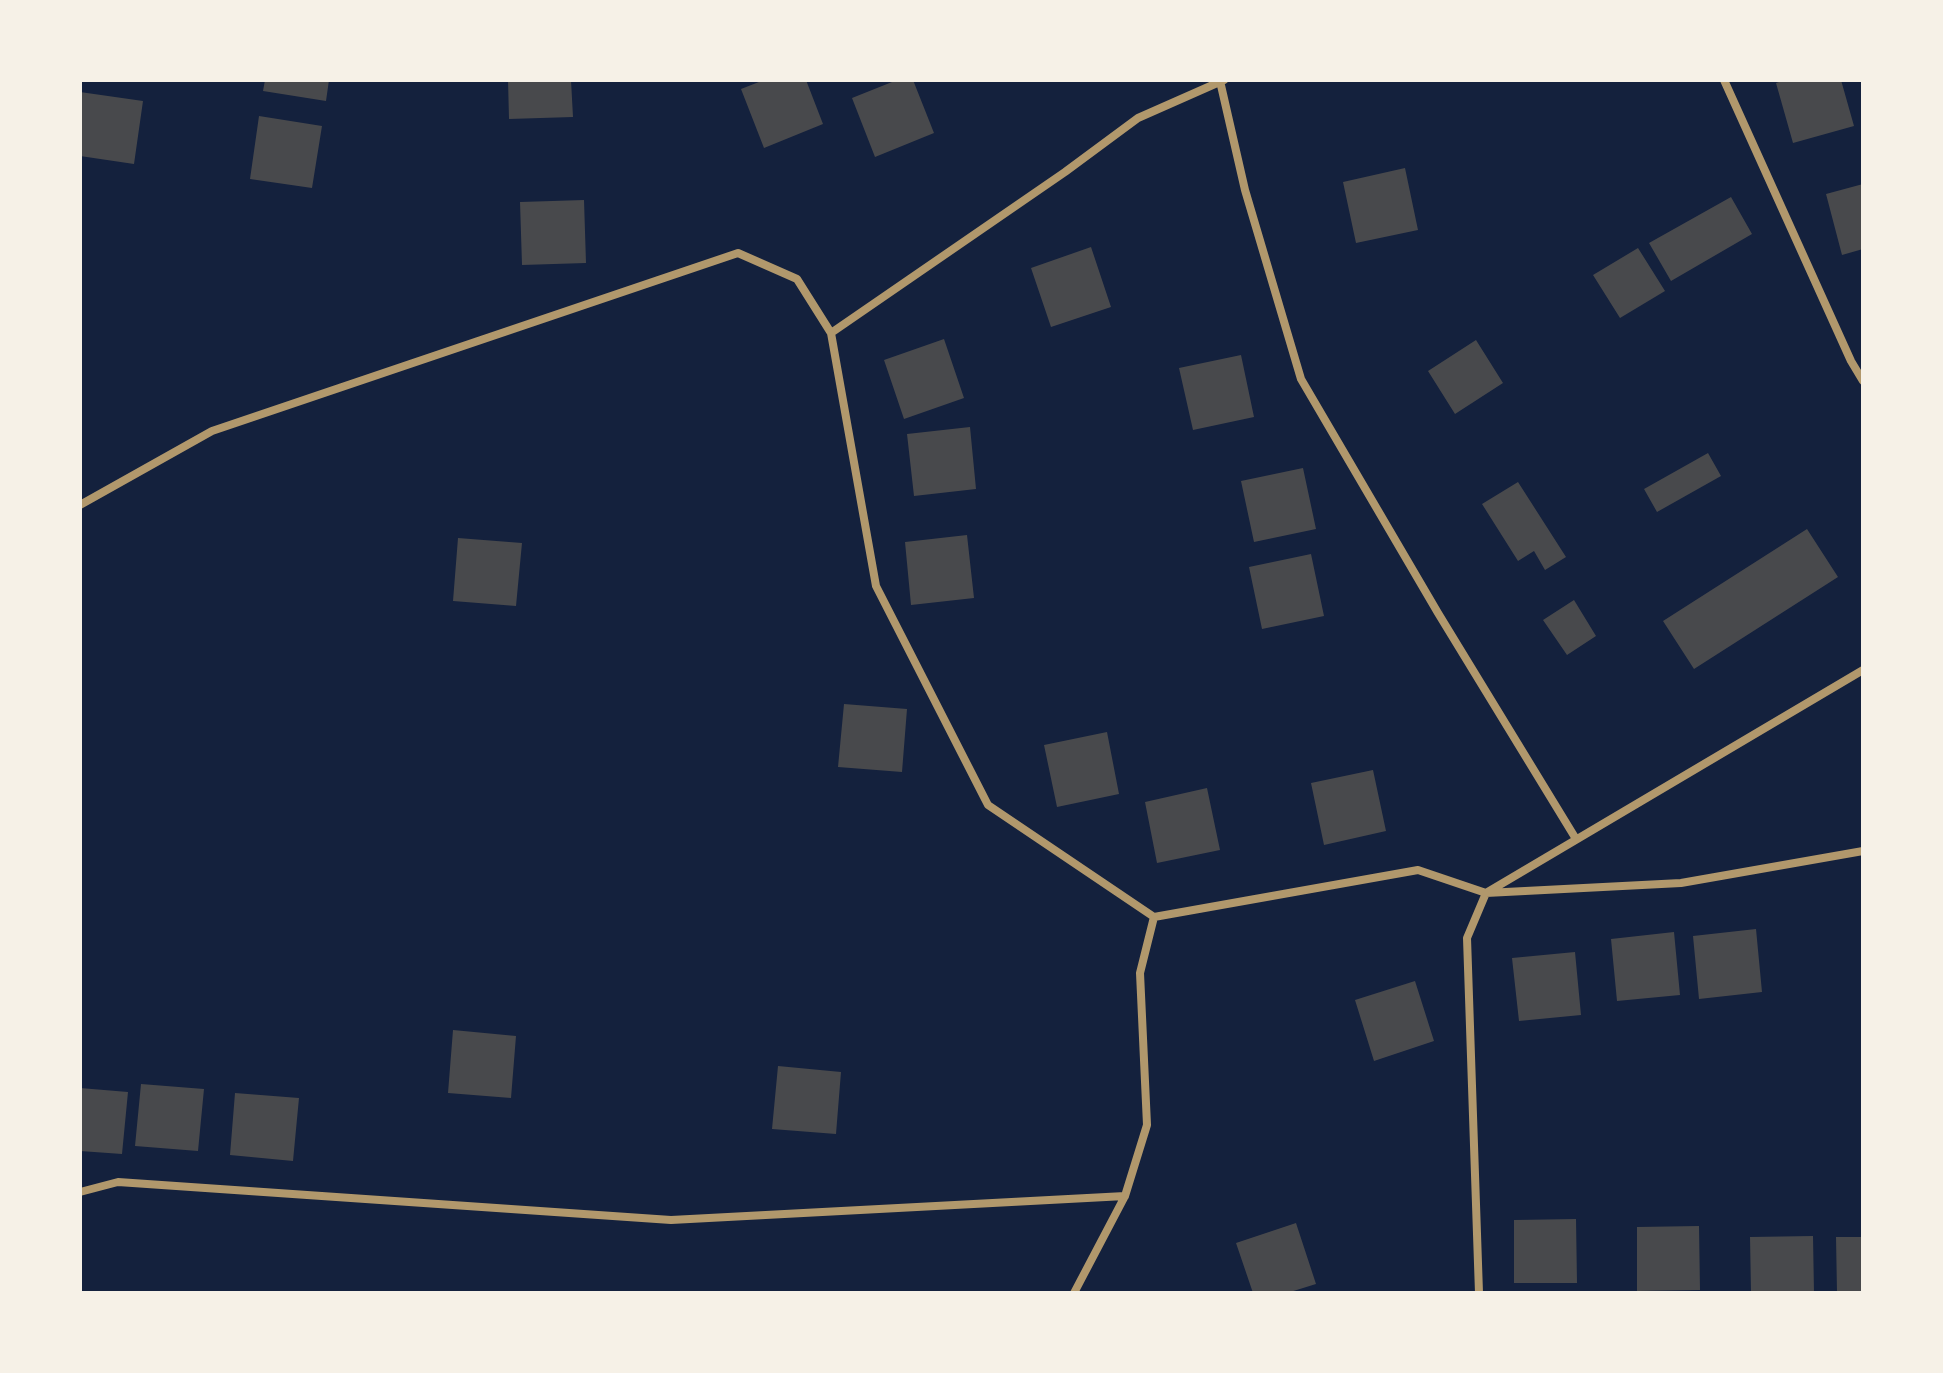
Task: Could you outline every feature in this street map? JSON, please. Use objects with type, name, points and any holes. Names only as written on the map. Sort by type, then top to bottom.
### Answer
[{"type":"street","points":[[1724,80],[1851,361],[1863,381]]},
{"type":"street","points":[[831,333],[1138,118],[1222,81],[1245,190],[1301,379],[1438,613],[1576,839]]},
{"type":"street","points":[[80,505],[212,431],[738,253],[797,279],[831,333],[876,586],[988,805],[1154,917],[1418,870],[1486,893],[1681,883],[1863,851]]},
{"type":"street","points":[[1479,1293],[1467,938],[1486,893],[1863,670]]},
{"type":"street","points":[[1074,1293],[1125,1196],[1147,1125],[1140,973],[1154,917]]},
{"type":"street","points":[[80,1192],[118,1182],[671,1220],[1125,1196]]},
{"type":"building","points":[[265,80],[329,80],[326,101],[263,91]]},
{"type":"building","points":[[508,80],[571,80],[573,117],[509,119]]},
{"type":"building","points":[[764,80],[806,80],[823,124],[764,148],[741,89]]},
{"type":"building","points":[[897,80],[913,80],[934,133],[875,157],[852,98]]},
{"type":"building","points":[[1785,80],[1841,80],[1854,126],[1793,143],[1776,83]]},
{"type":"building","points":[[80,92],[143,101],[134,164],[80,156]]},
{"type":"building","points":[[259,116],[322,126],[312,188],[250,179]]},
{"type":"building","points":[[1405,168],[1418,230],[1356,243],[1343,182]]},
{"type":"building","points":[[1863,184],[1863,249],[1842,255],[1826,194]]},
{"type":"building","points":[[1731,197],[1752,234],[1671,281],[1649,243]]},
{"type":"building","points":[[584,200],[586,263],[522,265],[520,202]]},
{"type":"building","points":[[1091,247],[1111,307],[1051,327],[1031,268]]},
{"type":"building","points":[[1638,248],[1665,291],[1620,318],[1593,275]]},
{"type":"building","points":[[944,339],[964,398],[904,419],[884,360]]},
{"type":"building","points":[[1476,340],[1503,383],[1455,414],[1428,371]]},
{"type":"building","points":[[1241,355],[1254,417],[1193,430],[1179,368]]},
{"type":"building","points":[[970,427],[976,489],[914,496],[907,434]]},
{"type":"building","points":[[1708,453],[1721,476],[1657,512],[1644,489]]},
{"type":"building","points":[[1303,468],[1316,529],[1254,542],[1241,481]]},
{"type":"building","points":[[1518,482],[1566,557],[1545,570],[1534,551],[1518,561],[1482,504]]},
{"type":"building","points":[[1807,529],[1838,577],[1694,669],[1663,621]]},
{"type":"building","points":[[967,535],[974,598],[911,605],[905,542]]},
{"type":"building","points":[[458,538],[522,543],[516,606],[453,601]]},
{"type":"building","points":[[1311,554],[1324,616],[1262,629],[1249,567]]},
{"type":"building","points":[[1574,600],[1596,636],[1567,655],[1543,620]]},
{"type":"building","points":[[844,704],[907,709],[902,772],[838,767]]},
{"type":"building","points":[[1107,732],[1119,794],[1057,807],[1044,745]]},
{"type":"building","points":[[1373,770],[1386,831],[1324,845],[1311,783]]},
{"type":"building","points":[[1207,788],[1220,850],[1157,863],[1145,802]]},
{"type":"building","points":[[1756,929],[1762,992],[1699,999],[1693,936]]},
{"type":"building","points":[[1674,932],[1680,995],[1617,1001],[1611,939]]},
{"type":"building","points":[[1575,952],[1581,1015],[1519,1021],[1512,958]]},
{"type":"building","points":[[1415,981],[1434,1041],[1374,1061],[1355,1000]]},
{"type":"building","points":[[453,1030],[516,1036],[511,1098],[448,1093]]},
{"type":"building","points":[[778,1066],[841,1072],[836,1134],[772,1129]]},
{"type":"building","points":[[141,1084],[204,1089],[198,1151],[135,1146]]},
{"type":"building","points":[[80,1088],[128,1092],[122,1154],[80,1151]]},
{"type":"building","points":[[235,1093],[299,1098],[293,1161],[230,1155]]},
{"type":"building","points":[[1576,1219],[1577,1283],[1514,1283],[1514,1220]]},
{"type":"building","points":[[1296,1223],[1316,1284],[1287,1293],[1253,1293],[1236,1243]]},
{"type":"building","points":[[1699,1226],[1700,1290],[1637,1291],[1637,1227]]},
{"type":"building","points":[[1813,1236],[1814,1293],[1751,1293],[1750,1237]]},
{"type":"building","points":[[1836,1237],[1863,1237],[1863,1293],[1837,1293]]}]
